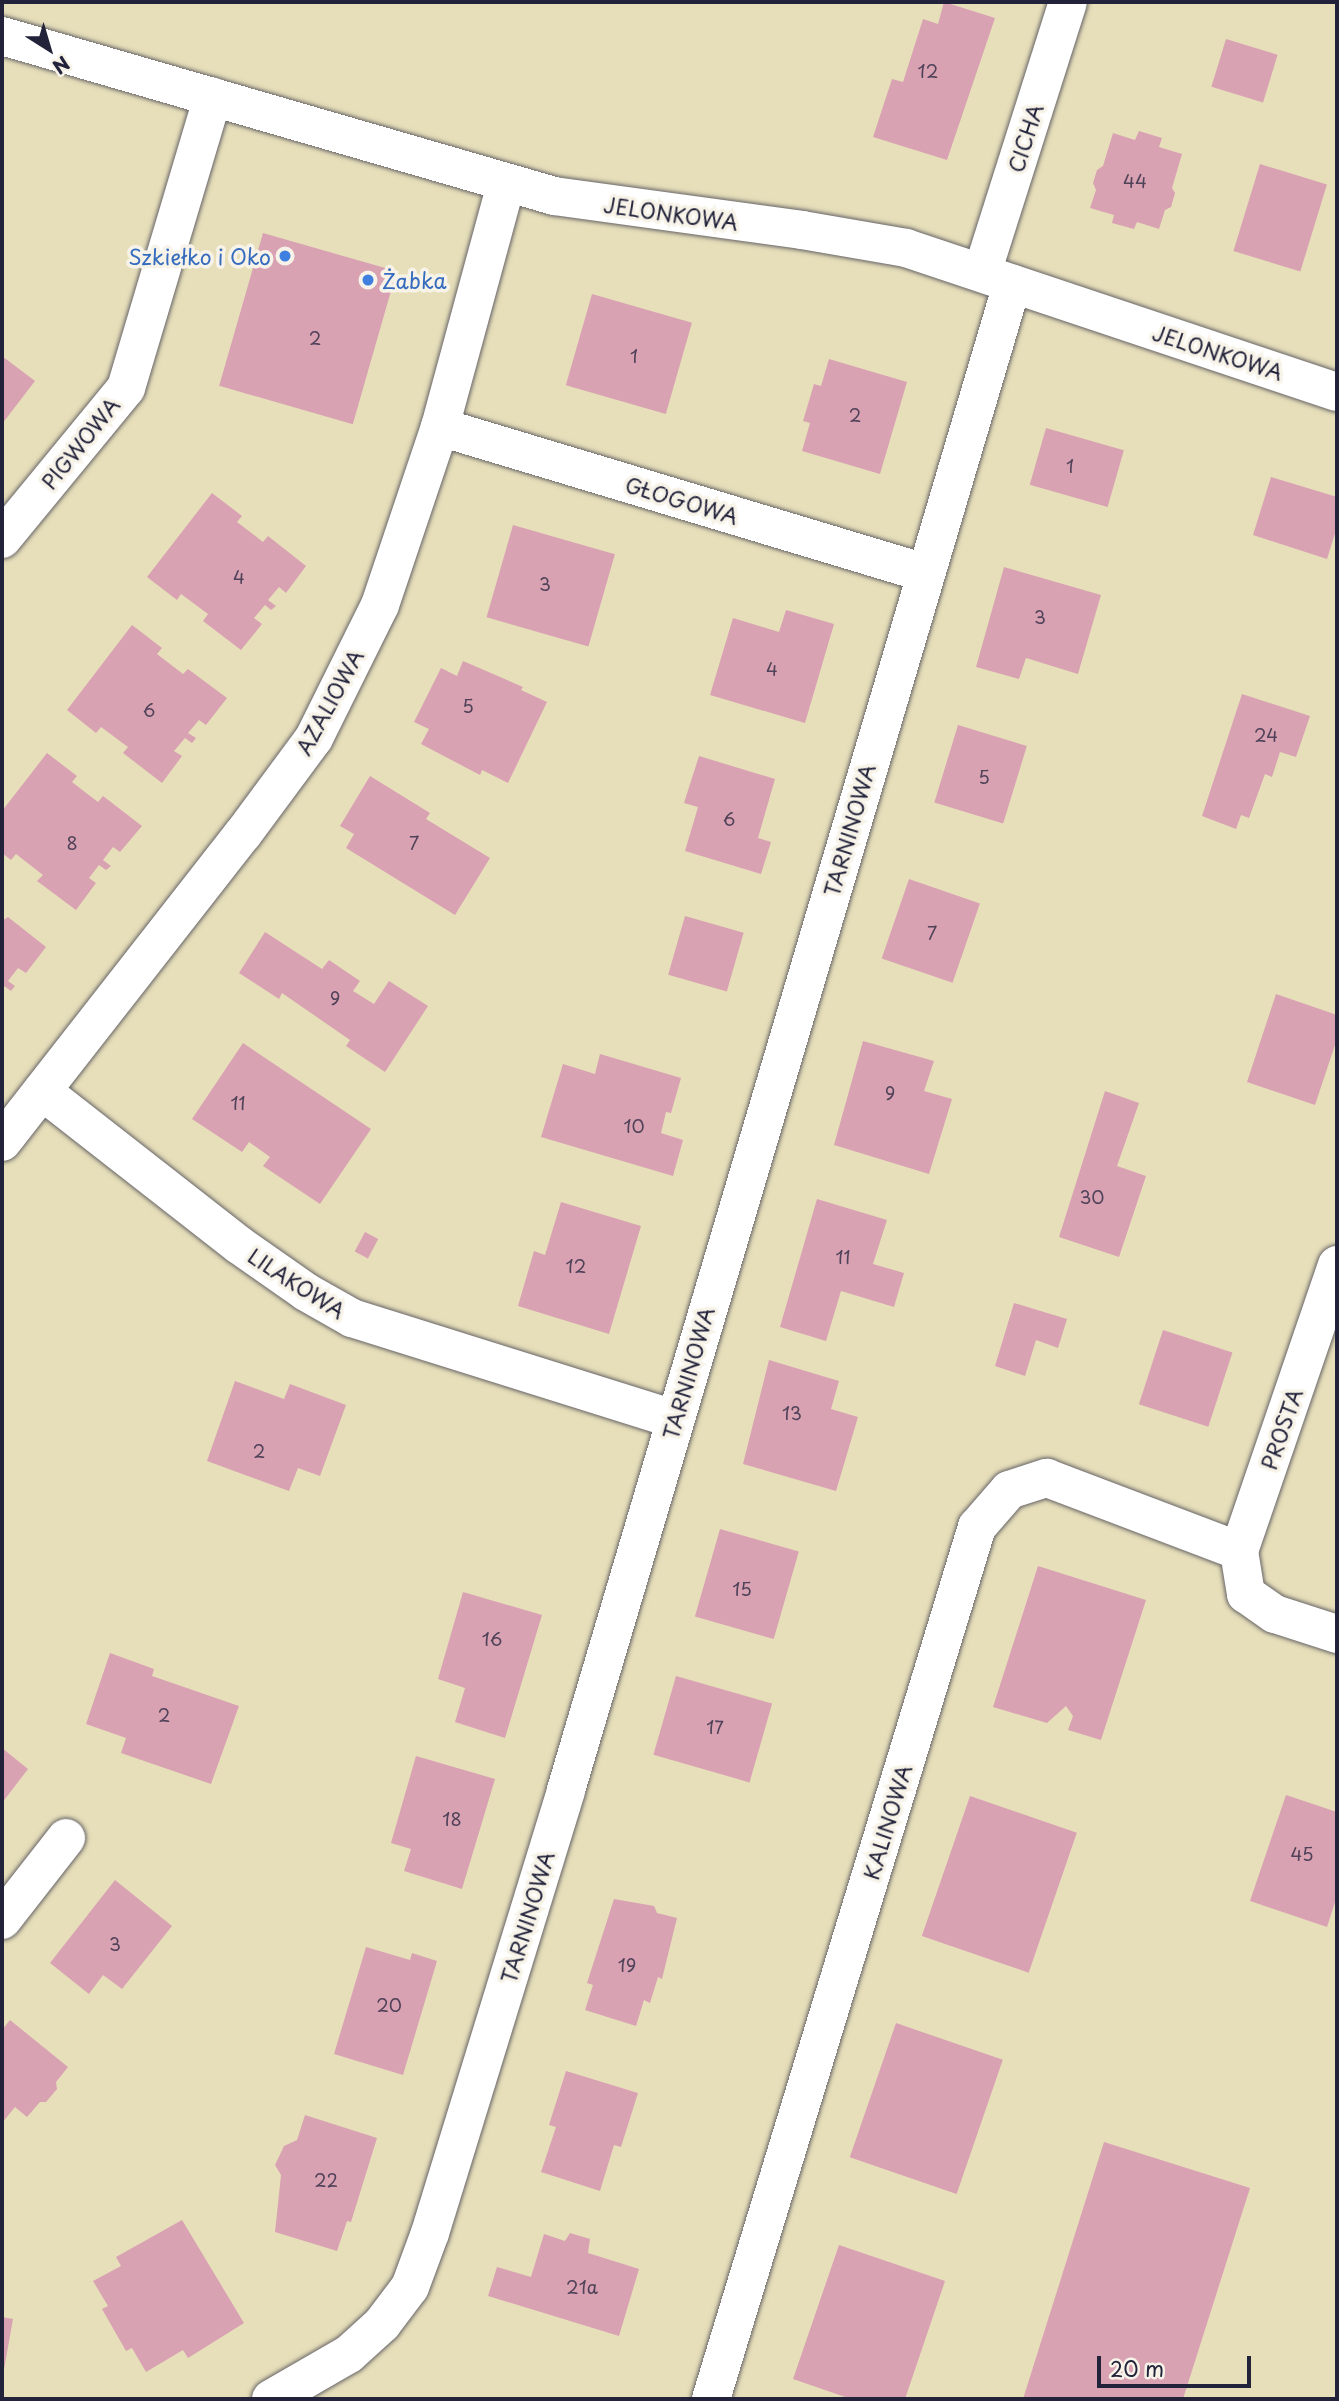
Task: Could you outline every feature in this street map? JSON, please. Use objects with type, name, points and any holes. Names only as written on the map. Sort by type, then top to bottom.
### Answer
[{"type":"street","name":"CICHA","points":[[997,279],[1068,2]]},
{"type":"street","name":"JELONKOWA","points":[[2,36],[554,196],[869,240],[906,248],[1337,392]]},
{"type":"street","name":"PIGWOWA","points":[[2,539],[126,388],[213,97]]},
{"type":"street","name":"AZALIOWA","points":[[2,1142],[243,834],[314,738],[380,605],[440,427],[506,184]]},
{"type":"street","name":"TARNINOWA","points":[[271,2399],[349,2354],[382,2324],[410,2287],[566,1790],[925,573],[997,279]]},
{"type":"street","name":"GŁOGOWA","points":[[440,427],[925,573]]},
{"type":"street","name":"LILAKOWA","points":[[42,1091],[239,1245],[306,1292],[352,1318],[675,1419]]},
{"type":"street","name":"PROSTA","points":[[1337,1265],[1239,1551],[1246,1594],[1275,1614],[1337,1634]]},
{"type":"street","name":"KALINOWA","points":[[711,2399],[977,1527],[1009,1490],[1047,1478],[1239,1551]]},
{"type":"street","points":[[2,1920],[66,1838]]},
{"type":"building","points":[[944,2],[995,18],[947,160],[873,137],[892,79],[903,82],[923,19],[938,24]]},
{"type":"building","points":[[1226,39],[1278,55],[1263,103],[1211,87]]},
{"type":"building","points":[[1139,131],[1162,138],[1159,147],[1182,154],[1172,188],[1175,193],[1171,207],[1165,210],[1159,229],[1137,222],[1134,229],[1112,223],[1114,215],[1090,208],[1096,190],[1093,183],[1097,170],[1103,166],[1113,133],[1135,140]]},
{"type":"building","points":[[1260,164],[1327,184],[1300,271],[1233,251]]},
{"type":"building","points":[[263,233],[397,271],[353,424],[219,386]]},
{"type":"building","points":[[592,294],[692,323],[666,414],[566,385]]},
{"type":"building","points":[[2,356],[35,381],[2,424]]},
{"type":"building","points":[[829,359],[907,382],[880,474],[802,451],[810,423],[803,421],[814,384],[821,386]]},
{"type":"building","points":[[1046,428],[1124,450],[1108,507],[1030,485]]},
{"type":"building","points":[[1271,477],[1337,497],[1337,527],[1327,559],[1253,535]]},
{"type":"building","points":[[212,493],[242,516],[237,522],[263,542],[268,536],[306,566],[286,593],[279,587],[268,600],[276,606],[271,610],[265,605],[254,618],[262,624],[241,650],[203,621],[208,614],[181,594],[177,600],[147,577]]},
{"type":"building","points":[[513,525],[615,554],[588,646],[487,617]]},
{"type":"building","points":[[1004,567],[1101,595],[1078,674],[1026,658],[1019,679],[976,667]]},
{"type":"building","points":[[786,610],[834,624],[805,723],[710,695],[733,618],[779,632]]},
{"type":"building","points":[[132,625],[162,648],[157,654],[183,674],[188,669],[227,698],[206,725],[199,720],[188,733],[196,738],[192,743],[185,738],[174,751],[182,756],[162,783],[123,753],[128,747],[101,727],[96,733],[67,710]]},
{"type":"building","points":[[463,661],[523,687],[521,690],[547,702],[508,783],[482,770],[480,775],[421,744],[429,729],[414,722],[441,668],[457,676]]},
{"type":"building","points":[[1242,694],[1310,716],[1296,757],[1280,752],[1272,777],[1265,774],[1249,818],[1241,815],[1236,829],[1202,816]]},
{"type":"building","points":[[958,725],[1027,746],[1003,824],[934,802]]},
{"type":"building","points":[[47,753],[77,776],[72,782],[98,802],[103,796],[142,826],[120,852],[113,847],[103,860],[111,866],[106,870],[99,865],[89,878],[96,883],[76,910],[37,881],[43,875],[16,854],[11,860],[2,853],[2,811]]},
{"type":"building","points":[[699,756],[775,779],[758,838],[771,842],[761,874],[685,851],[698,807],[684,803]]},
{"type":"building","points":[[370,776],[430,813],[426,819],[490,858],[455,915],[346,848],[354,834],[340,826]]},
{"type":"building","points":[[909,879],[980,903],[953,983],[882,958]]},
{"type":"building","points":[[685,916],[744,933],[727,991],[668,975]]},
{"type":"building","points":[[8,917],[46,947],[26,973],[18,968],[8,981],[15,986],[11,991],[4,986],[2,989],[2,921]]},
{"type":"building","points":[[265,932],[322,969],[329,960],[360,981],[353,991],[374,1004],[389,981],[428,1006],[385,1072],[346,1046],[350,1040],[282,993],[279,999],[239,973]]},
{"type":"building","points":[[1276,994],[1337,1015],[1337,1039],[1315,1105],[1247,1082]]},
{"type":"building","points":[[863,1041],[934,1061],[924,1091],[952,1099],[929,1174],[834,1145]]},
{"type":"building","points":[[243,1043],[371,1129],[320,1204],[263,1166],[270,1157],[249,1142],[242,1152],[192,1119]]},
{"type":"building","points":[[600,1054],[681,1078],[671,1113],[666,1112],[661,1133],[683,1140],[673,1176],[541,1137],[563,1064],[595,1074]]},
{"type":"building","points":[[1105,1091],[1139,1103],[1117,1166],[1146,1176],[1119,1257],[1059,1237]]},
{"type":"building","points":[[817,1199],[887,1220],[873,1264],[904,1273],[894,1307],[841,1291],[826,1341],[780,1327]]},
{"type":"building","points":[[561,1202],[641,1226],[609,1334],[518,1306],[534,1251],[545,1255]]},
{"type":"building","points":[[365,1232],[378,1239],[368,1258],[355,1251]]},
{"type":"building","points":[[1014,1303],[1067,1319],[1058,1348],[1036,1340],[1025,1376],[995,1366]]},
{"type":"building","points":[[1163,1330],[1232,1353],[1208,1427],[1139,1404]]},
{"type":"building","points":[[769,1360],[839,1381],[831,1409],[858,1417],[836,1491],[743,1464]]},
{"type":"building","points":[[235,1381],[284,1399],[290,1384],[346,1405],[320,1476],[298,1468],[289,1491],[207,1461]]},
{"type":"building","points":[[720,1529],[799,1552],[774,1639],[695,1616]]},
{"type":"building","points":[[1038,1566],[1146,1600],[1101,1740],[1068,1730],[1073,1716],[1066,1706],[1047,1723],[993,1707]]},
{"type":"building","points":[[463,1592],[542,1615],[505,1738],[455,1722],[465,1688],[438,1679]]},
{"type":"building","points":[[110,1653],[154,1669],[152,1676],[239,1706],[211,1784],[121,1753],[126,1738],[86,1724]]},
{"type":"building","points":[[676,1676],[772,1704],[750,1782],[653,1755]]},
{"type":"building","points":[[2,1748],[28,1769],[2,1803]]},
{"type":"building","points":[[416,1756],[495,1779],[462,1889],[404,1871],[411,1849],[391,1843]]},
{"type":"building","points":[[1286,1795],[1337,1812],[1337,1896],[1327,1927],[1250,1901]]},
{"type":"building","points":[[970,1796],[1077,1833],[1029,1973],[922,1936]]},
{"type":"building","points":[[115,1880],[172,1926],[122,1989],[103,1975],[89,1994],[50,1963]]},
{"type":"building","points":[[614,1899],[654,1906],[657,1913],[677,1918],[662,1979],[658,1977],[650,2003],[644,2000],[636,2026],[585,2010],[593,1985],[587,1983]]},
{"type":"building","points":[[366,1947],[410,1960],[412,1953],[437,1961],[403,2075],[334,2054]]},
{"type":"building","points":[[10,2020],[68,2067],[56,2082],[57,2089],[46,2102],[40,2102],[27,2117],[15,2107],[2,2123],[2,2030]]},
{"type":"building","points":[[896,2023],[1003,2060],[957,2194],[850,2157]]},
{"type":"building","points":[[566,2071],[638,2093],[621,2147],[614,2145],[600,2191],[541,2172],[556,2127],[549,2125]]},
{"type":"building","points":[[305,2115],[377,2138],[351,2222],[347,2221],[337,2251],[275,2232],[281,2175],[275,2165],[284,2146],[297,2140]]},
{"type":"building","points":[[1104,2142],[1250,2188],[1183,2399],[1023,2399]]},
{"type":"building","points":[[182,2220],[244,2323],[188,2358],[183,2350],[146,2372],[132,2348],[126,2351],[102,2309],[108,2306],[93,2281],[121,2266],[116,2257]]},
{"type":"building","points":[[570,2233],[590,2239],[588,2253],[639,2269],[619,2336],[488,2296],[497,2267],[531,2277],[544,2234],[565,2241]]},
{"type":"building","points":[[839,2245],[945,2281],[905,2399],[851,2399],[793,2379]]},
{"type":"building","points":[[2,2317],[13,2319],[3,2375],[2,2375]]},
{"type":"place","name":"Szkiełko i Oko","points":[[285,256]]},
{"type":"place","name":"Żabka","points":[[368,280]]}]
